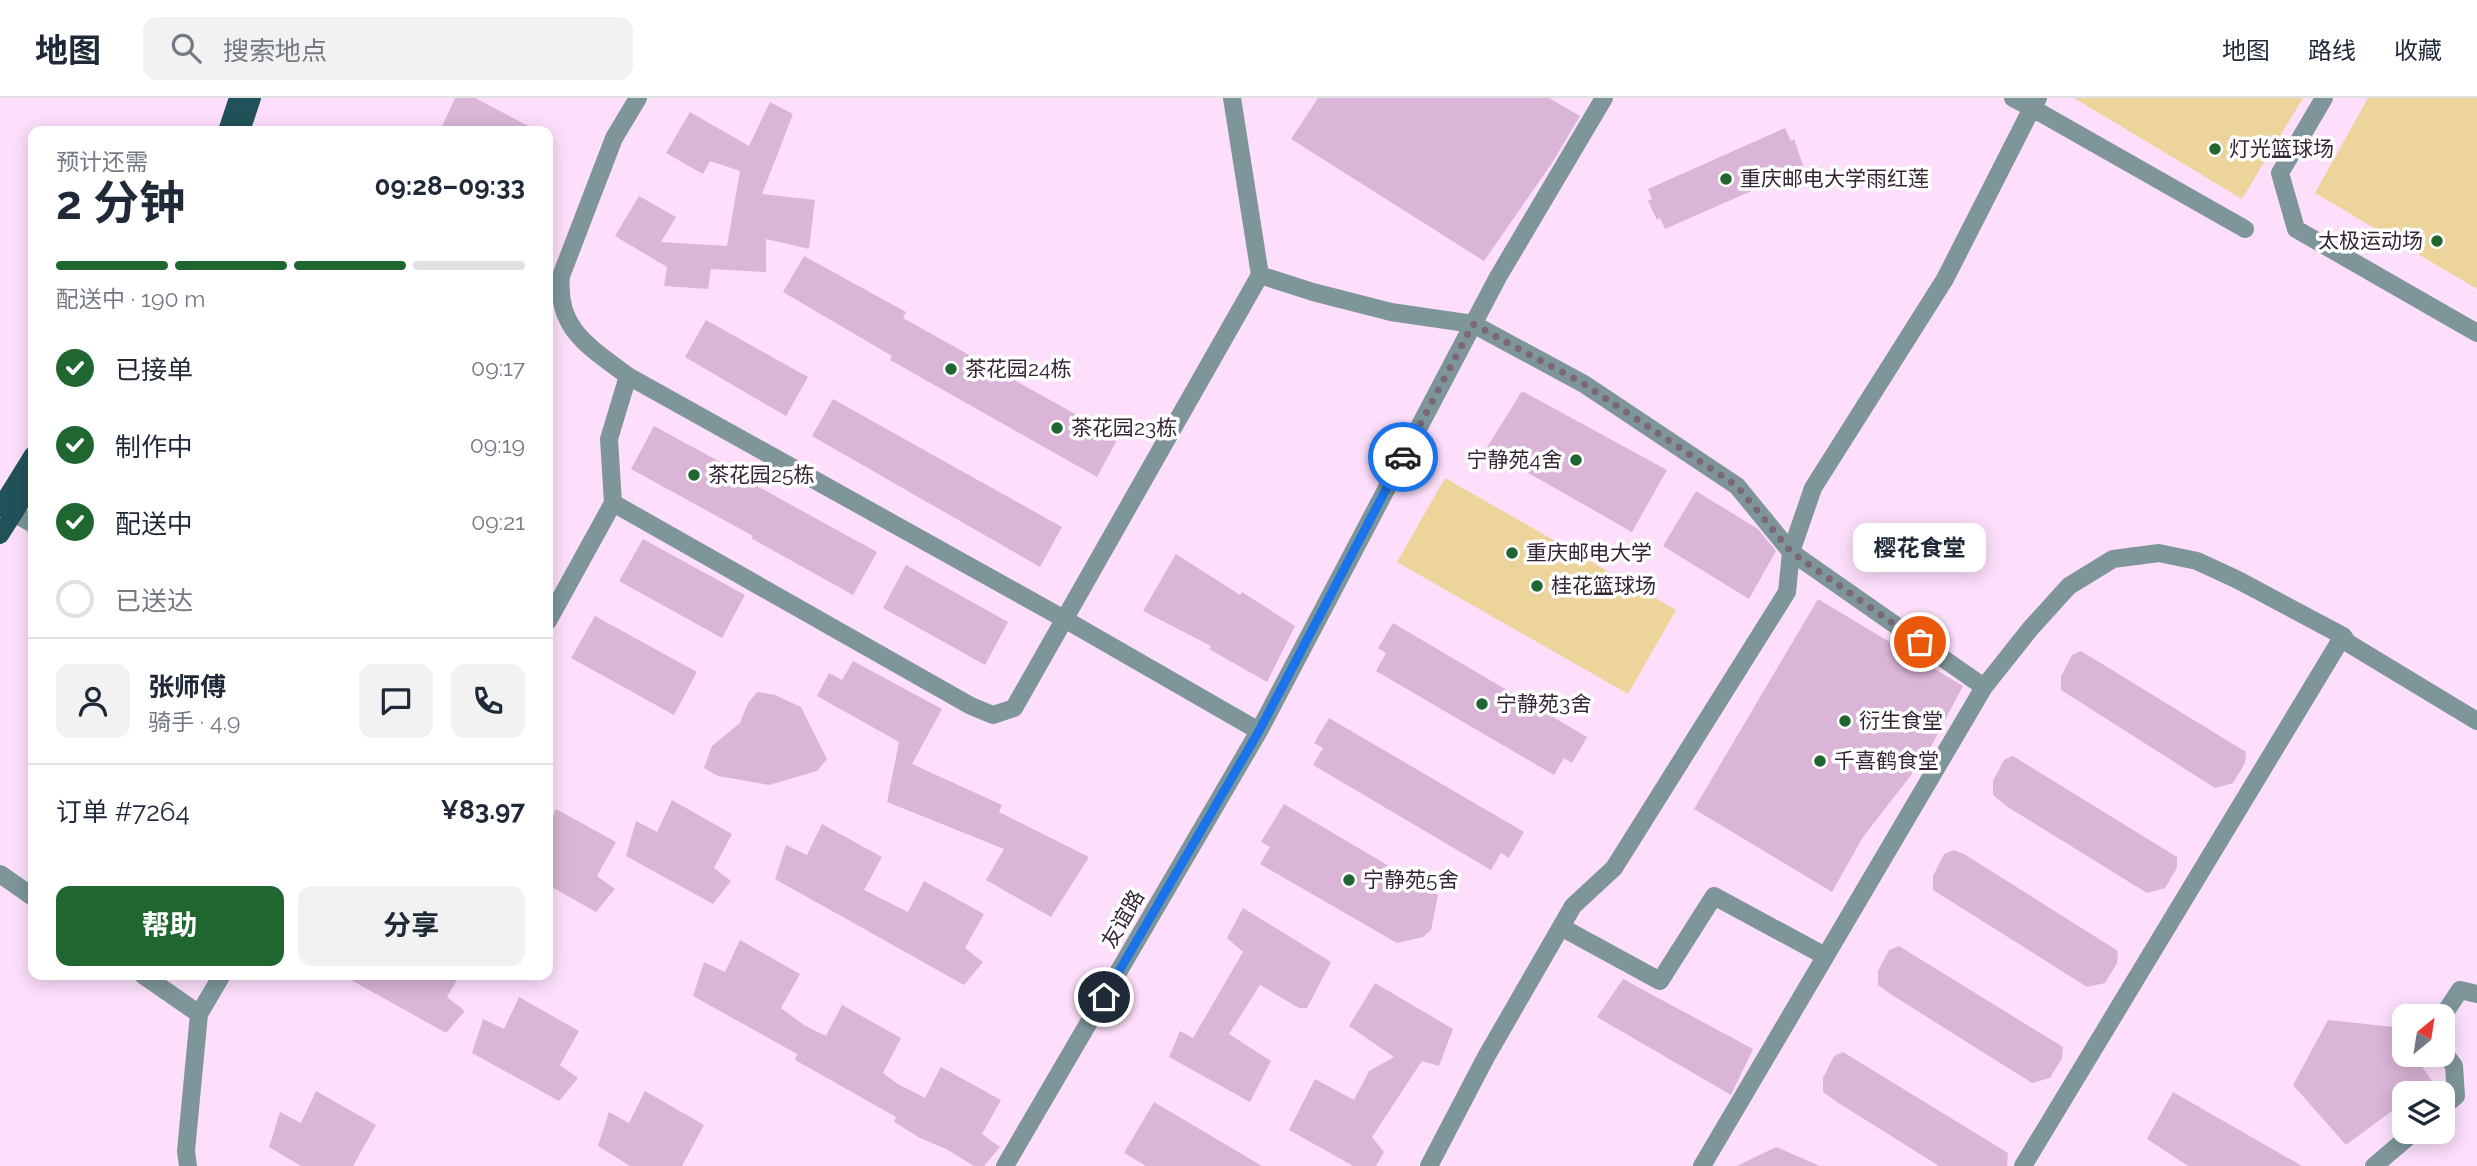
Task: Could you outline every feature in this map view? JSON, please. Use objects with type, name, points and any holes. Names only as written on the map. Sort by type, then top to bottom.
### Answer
[{"type":"main road","points":[[229,126],[238,98]]},
{"type":"main road","points":[[243,126],[253,98]]},
{"type":"main road","points":[[0,535],[5,509],[28,465]]},
{"type":"main road","points":[[5,509],[28,488]]},
{"type":"street","points":[[638,98],[614,138],[561,276],[559,295],[563,311],[571,328],[583,342],[628,376],[1066,620],[1259,731]]},
{"type":"street","points":[[613,503],[971,706],[993,715],[1014,708],[1259,275],[1231,98]]},
{"type":"street","name":"友谊路","points":[[1005,1166],[1259,731],[1498,277],[1604,98]]},
{"type":"street","points":[[2013,98],[2035,103],[2245,229]]},
{"type":"street","points":[[2324,98],[2280,173],[2296,229],[2477,333]]},
{"type":"street","points":[[1429,1166],[1486,1057],[1573,906],[1614,868],[1787,592],[1791,552],[1813,488],[1945,279],[2035,103]]},
{"type":"street","points":[[1259,275],[1391,312],[1473,324],[1584,384],[1737,486],[1791,552],[1984,687]]},
{"type":"street","points":[[553,612],[613,503],[609,439],[628,376]]},
{"type":"street","points":[[5,509],[28,521]]},
{"type":"street","points":[[1702,1166],[1984,687],[2030,629],[2069,586],[2113,559],[2159,553],[2197,561],[2343,636],[2348,643],[2477,721]]},
{"type":"street","points":[[2023,1166],[2343,636]]},
{"type":"street","points":[[0,874],[28,894]]},
{"type":"street","points":[[1561,927],[1660,981],[1714,896],[1825,956]]},
{"type":"street","points":[[150,980],[199,1014]]},
{"type":"street","points":[[188,1166],[186,1151],[199,1014],[219,980]]},
{"type":"street","points":[[2451,1004],[2460,990],[2477,994]]},
{"type":"street","points":[[2374,1166],[2400,1144]]},
{"type":"shaded area","name":"灯光篮球场","points":[[2074,98],[2303,98],[2242,199]]},
{"type":"shaded area","name":"太极运动场","points":[[2368,98],[2477,98],[2477,289],[2315,193]]},
{"type":"shaded area","name":"桂花篮球场","points":[[1445,478],[1676,610],[1628,694],[1397,562]]},
{"type":"building","points":[[455,98],[475,98],[528,126],[442,126]]},
{"type":"building","points":[[1318,98],[1549,98],[1580,116],[1552,163],[1484,261],[1291,139]]},
{"type":"building","points":[[770,102],[793,114],[762,194],[815,200],[809,249],[766,239],[766,272],[711,269],[708,289],[664,286],[667,267],[615,236],[639,196],[676,217],[661,242],[727,246],[740,171],[710,161],[703,174],[666,153],[690,112],[749,146]]},
{"type":"building","name":"重庆邮电大学雨红莲","points":[[1785,128],[1791,141],[1794,139],[1804,168],[1665,229],[1660,218],[1657,220],[1648,201],[1652,199],[1648,189]]},
{"type":"building","points":[[804,256],[906,312],[903,318],[1118,438],[1097,477],[890,360],[892,356],[783,292]]},
{"type":"building","name":"茶花园25栋","points":[[706,320],[808,377],[786,416],[685,357]]},
{"type":"building","name":"宁静苑4舍","points":[[1522,391],[1667,470],[1632,532],[1486,449]]},
{"type":"building","points":[[833,399],[1062,527],[1040,567],[812,436]]},
{"type":"building","points":[[654,426],[877,552],[853,595],[631,469]]},
{"type":"building","points":[[1696,491],[1758,529],[1776,551],[1749,599],[1663,546]]},
{"type":"building","points":[[643,539],[745,595],[722,638],[619,581]]},
{"type":"building","points":[[1176,554],[1295,626],[1267,682],[1209,649],[1211,646],[1143,611]]},
{"type":"building","points":[[906,565],[1008,622],[985,665],[883,608]]},
{"type":"building","name":"衍生食堂","points":[[1818,599],[1963,686],[1926,756],[1863,837],[1832,892],[1694,809]]},
{"type":"building","points":[[595,616],[697,672],[674,715],[571,658]]},
{"type":"building","name":"宁静苑3舍","points":[[1393,623],[1587,737],[1572,763],[1564,758],[1554,775],[1376,671],[1386,653],[1378,648]]},
{"type":"building","points":[[2081,651],[2246,752],[2245,763],[2233,783],[2215,788],[2061,690],[2061,676],[2072,655]]},
{"type":"building","points":[[853,661],[942,709],[912,764],[1002,805],[999,812],[1089,857],[1051,917],[986,880],[1004,849],[887,802],[899,742],[817,696],[829,673],[842,680]]},
{"type":"building","points":[[757,692],[775,695],[801,707],[827,759],[817,771],[769,785],[718,776],[704,768],[712,746],[740,723],[748,703]]},
{"type":"building","points":[[1329,718],[1524,832],[1509,858],[1501,853],[1491,870],[1313,765],[1323,748],[1314,743]]},
{"type":"building","points":[[2013,756],[2177,857],[2177,868],[2165,888],[2147,893],[2006,806],[1993,795],[1993,781],[2004,760]]},
{"type":"building","points":[[672,800],[732,834],[714,868],[731,881],[713,904],[626,856],[636,821],[657,832]]},
{"type":"building","name":"宁静苑5舍","points":[[1284,804],[1438,895],[1431,930],[1423,937],[1397,943],[1260,864],[1270,847],[1261,842]]},
{"type":"building","points":[[556,809],[616,842],[597,876],[615,889],[596,912],[553,888],[553,815]]},
{"type":"building","points":[[822,824],[882,857],[864,890],[908,912],[924,881],[984,914],[965,948],[983,962],[964,985],[775,879],[786,845],[807,855]]},
{"type":"building","points":[[1954,850],[2118,951],[2117,963],[2105,983],[2087,987],[1933,890],[1933,876],[1944,854]]},
{"type":"building","points":[[1243,908],[1331,962],[1307,1008],[1299,1008],[1260,985],[1229,1034],[1271,1061],[1250,1102],[1169,1057],[1180,1031],[1193,1038],[1243,952],[1227,938]]},
{"type":"building","points":[[740,940],[800,974],[781,1008],[804,1025],[826,1036],[842,1005],[901,1038],[883,1073],[898,1084],[925,1098],[941,1067],[1001,1100],[982,1134],[1000,1147],[984,1166],[974,1166],[946,1149],[920,1138],[894,1122],[896,1117],[795,1060],[797,1054],[693,996],[704,962],[725,972]]},
{"type":"building","points":[[1899,946],[2063,1047],[2062,1058],[2050,1078],[2032,1083],[1878,985],[1878,971],[1889,950]]},
{"type":"building","points":[[1623,979],[1753,1049],[1731,1095],[1597,1017]]},
{"type":"building","points":[[351,980],[457,980],[447,997],[465,1011],[446,1033]]},
{"type":"building","points":[[1375,983],[1453,1029],[1439,1066],[1422,1061],[1372,1137],[1384,1152],[1376,1166],[1353,1166],[1289,1130],[1315,1079],[1354,1100],[1369,1071],[1394,1057],[1349,1026]]},
{"type":"building","points":[[519,997],[579,1031],[560,1065],[578,1078],[559,1101],[472,1053],[483,1019],[504,1029]]},
{"type":"building","points":[[2328,1020],[2392,1027],[2392,1068],[2423,1068],[2432,1081],[2392,1081],[2392,1111],[2346,1145],[2293,1085]]},
{"type":"building","points":[[1843,1052],[2008,1153],[2007,1166],[1939,1166],[1837,1102],[1823,1092],[1823,1078],[1834,1056]]},
{"type":"building","points":[[316,1091],[376,1125],[353,1166],[301,1166],[269,1147],[280,1112],[301,1123]]},
{"type":"building","points":[[645,1091],[704,1125],[682,1166],[630,1166],[598,1146],[609,1112],[629,1123]]},
{"type":"building","points":[[2173,1092],[2302,1166],[2188,1166],[2147,1139]]},
{"type":"building","points":[[1154,1102],[1262,1166],[1146,1166],[1124,1153]]},
{"type":"building","points":[[1776,1147],[1820,1166],[1737,1166]]},
{"type":"way so far","points":[[1403,457],[1473,324],[1584,384],[1737,486],[1791,552],[1920,642]]},
{"type":"place","name":"灯光篮球场","points":[[2215,149]]},
{"type":"place","name":"重庆邮电大学雨红莲","points":[[1726,179]]},
{"type":"place","name":"太极运动场","points":[[2437,241]]},
{"type":"place","name":"茶花园24栋","points":[[951,369]]},
{"type":"place","name":"茶花园23栋","points":[[1057,428]]},
{"type":"place","name":"宁静苑4舍","points":[[1576,460]]},
{"type":"place","name":"茶花园25栋","points":[[694,475]]},
{"type":"place","name":"重庆邮电大学","points":[[1512,553]]},
{"type":"place","name":"桂花篮球场","points":[[1537,586]]},
{"type":"place","name":"樱花食堂","points":[[1920,642]]},
{"type":"place","name":"宁静苑3舍","points":[[1482,704]]},
{"type":"place","name":"衍生食堂","points":[[1845,721]]},
{"type":"place","name":"千喜鹤食堂","points":[[1820,761]]},
{"type":"place","name":"宁静苑5舍","points":[[1349,880]]},
{"type":"route","points":[[1104,997],[1259,731],[1403,457]]}]
